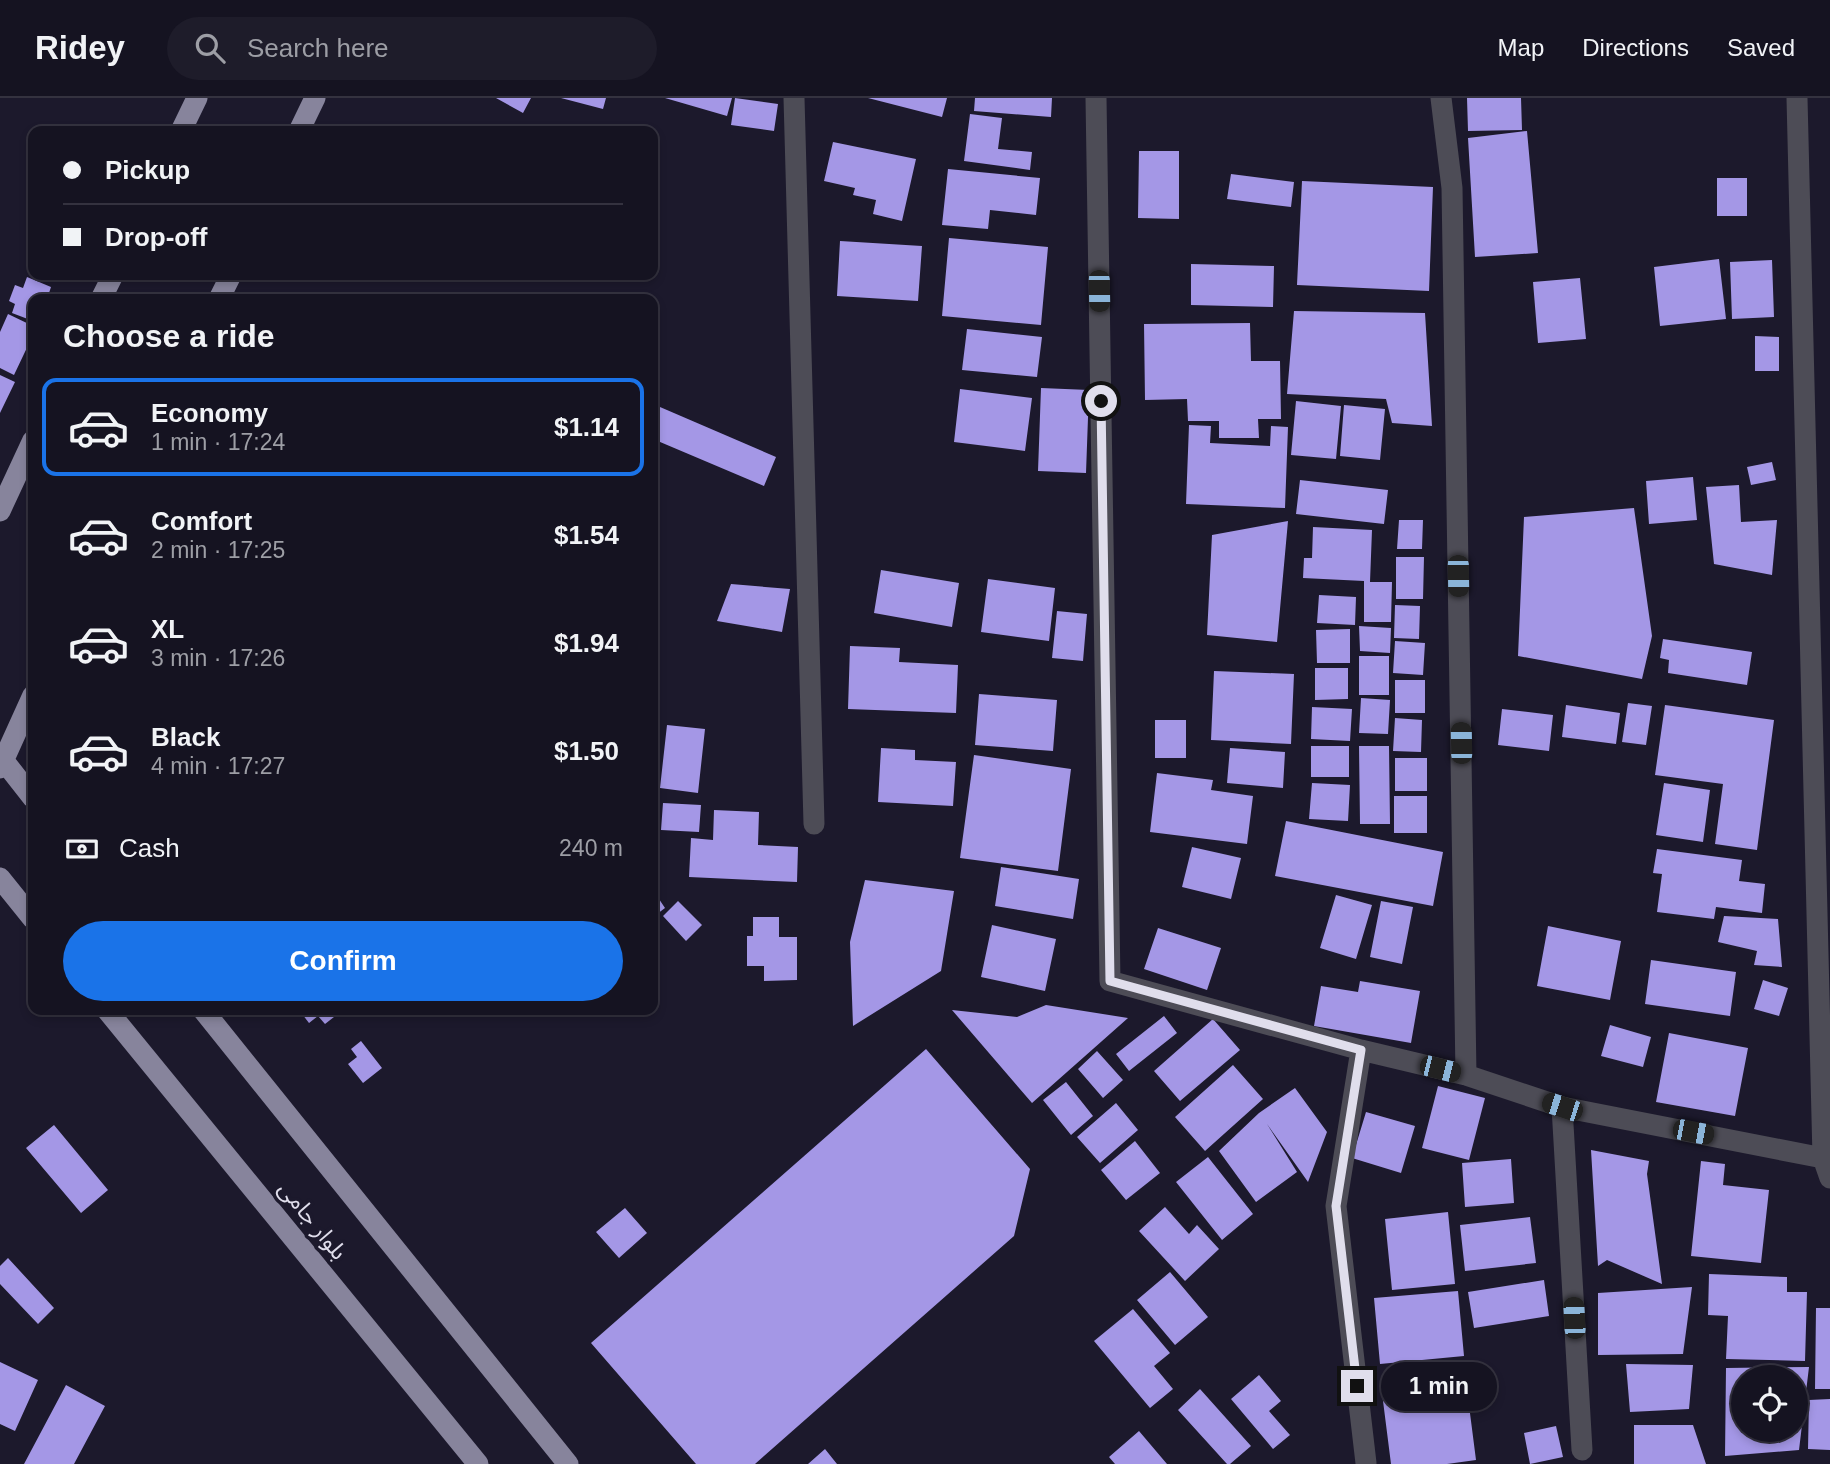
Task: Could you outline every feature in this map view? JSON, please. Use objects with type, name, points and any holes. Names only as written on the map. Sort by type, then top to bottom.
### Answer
[{"type":"highway","points":[[183,126],[197,98]]},
{"type":"highway","points":[[301,126],[315,98]]},
{"type":"highway","points":[[0,511],[28,451]]},
{"type":"highway","points":[[28,706],[2,765],[28,793]]},
{"type":"highway","points":[[0,878],[28,913]]},
{"type":"highway","name":"بلوار جامی","points":[[111,1015],[478,1464]]},
{"type":"highway","name":"بلوار جامی","points":[[207,1015],[568,1464]]},
{"type":"street","points":[[794,98],[814,824]]},
{"type":"street","points":[[1096,98],[1110,981],[1361,1050],[1466,1075],[1562,1107],[1827,1168],[1797,98]]},
{"type":"street","points":[[1441,98],[1452,188],[1466,1075]]},
{"type":"street","points":[[1361,1050],[1336,1206],[1366,1463]]},
{"type":"street","points":[[1562,1107],[1582,1450]]},
{"type":"building","points":[[496,98],[531,98],[523,113]]},
{"type":"building","points":[[561,98],[606,98],[603,109]]},
{"type":"building","points":[[665,98],[732,98],[727,116]]},
{"type":"building","points":[[735,98],[778,104],[774,131],[731,125]]},
{"type":"building","points":[[868,98],[947,98],[942,117]]},
{"type":"building","points":[[975,98],[1052,98],[1051,117],[974,111]]},
{"type":"building","points":[[1467,98],[1521,98],[1522,130],[1468,131]]},
{"type":"building","points":[[970,114],[1002,118],[998,149],[1032,152],[1030,170],[964,161]]},
{"type":"building","points":[[1527,131],[1538,253],[1475,257],[1468,138]]},
{"type":"building","points":[[833,142],[916,159],[902,221],[873,214],[876,200],[853,195],[855,188],[824,181]]},
{"type":"building","points":[[1139,151],[1179,151],[1179,219],[1138,218]]},
{"type":"building","points":[[948,169],[1040,178],[1036,215],[990,210],[988,229],[942,225]]},
{"type":"building","points":[[1231,174],[1294,182],[1291,207],[1227,199]]},
{"type":"building","points":[[1717,178],[1747,178],[1747,216],[1717,216]]},
{"type":"building","points":[[1302,181],[1433,187],[1429,291],[1297,285]]},
{"type":"building","points":[[949,238],[1048,247],[1041,325],[942,316]]},
{"type":"building","points":[[840,241],[922,246],[918,301],[837,296]]},
{"type":"building","points":[[1719,259],[1726,319],[1660,326],[1654,267]]},
{"type":"building","points":[[1772,260],[1774,317],[1732,319],[1730,262]]},
{"type":"building","points":[[1191,264],[1274,266],[1273,307],[1191,305]]},
{"type":"building","points":[[27,277],[28,280],[51,287],[49,294],[28,294],[28,319],[12,313],[15,304],[9,301],[15,285],[23,288]]},
{"type":"building","points":[[1580,278],[1586,339],[1538,343],[1533,282]]},
{"type":"building","points":[[1294,311],[1425,313],[1432,426],[1392,423],[1386,399],[1287,394]]},
{"type":"building","points":[[8,314],[28,324],[28,346],[14,375],[0,368],[0,332]]},
{"type":"building","points":[[1250,323],[1251,361],[1280,361],[1281,419],[1258,419],[1259,438],[1219,438],[1219,421],[1188,421],[1187,399],[1145,400],[1144,324]]},
{"type":"building","points":[[967,329],[1042,337],[1037,377],[962,370]]},
{"type":"building","points":[[1755,336],[1779,337],[1779,371],[1755,371]]},
{"type":"building","points":[[0,375],[15,382],[0,413]]},
{"type":"building","points":[[1041,388],[1089,390],[1086,473],[1038,471]]},
{"type":"building","points":[[960,389],[1032,398],[1025,451],[954,442]]},
{"type":"building","points":[[1296,401],[1341,406],[1336,459],[1291,455]]},
{"type":"building","points":[[1344,405],[1385,409],[1380,460],[1340,456]]},
{"type":"building","points":[[658,406],[776,457],[764,486],[658,441]]},
{"type":"building","points":[[1189,425],[1211,426],[1210,443],[1270,446],[1271,426],[1288,427],[1285,508],[1186,504]]},
{"type":"building","points":[[1772,462],[1776,480],[1751,485],[1747,467]]},
{"type":"building","points":[[1693,477],[1697,520],[1649,524],[1646,481]]},
{"type":"building","points":[[1300,480],[1388,490],[1384,524],[1296,514]]},
{"type":"building","points":[[1739,485],[1741,522],[1777,520],[1772,575],[1714,564],[1706,487]]},
{"type":"building","points":[[1634,508],[1652,636],[1642,679],[1518,656],[1524,517]]},
{"type":"building","points":[[1399,520],[1423,520],[1422,549],[1397,549]]},
{"type":"building","points":[[1288,521],[1277,642],[1207,635],[1212,535]]},
{"type":"building","points":[[1313,527],[1372,530],[1370,582],[1392,582],[1391,622],[1364,622],[1364,581],[1303,578],[1304,558],[1312,558]]},
{"type":"building","points":[[1396,557],[1424,557],[1423,599],[1396,599]]},
{"type":"building","points":[[881,570],[959,583],[952,627],[874,613]]},
{"type":"building","points":[[988,579],[1055,588],[1049,641],[981,632]]},
{"type":"building","points":[[731,584],[790,589],[782,632],[717,621]]},
{"type":"building","points":[[1319,595],[1356,597],[1355,625],[1317,623]]},
{"type":"building","points":[[1395,605],[1420,606],[1419,639],[1394,638]]},
{"type":"building","points":[[1057,611],[1087,614],[1083,661],[1052,658]]},
{"type":"building","points":[[1359,626],[1391,628],[1390,653],[1360,651]]},
{"type":"building","points":[[1350,629],[1350,663],[1317,663],[1316,630]]},
{"type":"building","points":[[1663,639],[1752,652],[1747,685],[1668,673],[1669,660],[1660,658]]},
{"type":"building","points":[[1395,641],[1425,643],[1423,675],[1393,673]]},
{"type":"building","points":[[850,646],[900,648],[899,662],[958,665],[956,713],[848,709]]},
{"type":"building","points":[[1359,656],[1389,656],[1389,695],[1359,695]]},
{"type":"building","points":[[1315,668],[1348,668],[1348,699],[1315,700]]},
{"type":"building","points":[[1214,671],[1294,674],[1291,744],[1211,740]]},
{"type":"building","points":[[1395,680],[1425,680],[1425,713],[1395,713]]},
{"type":"building","points":[[979,694],[1057,700],[1053,751],[975,745]]},
{"type":"building","points":[[1361,698],[1390,700],[1388,734],[1359,733]]},
{"type":"building","points":[[1628,703],[1652,706],[1646,745],[1622,742]]},
{"type":"building","points":[[1566,705],[1620,713],[1616,744],[1562,737]]},
{"type":"building","points":[[1665,705],[1774,720],[1757,850],[1715,844],[1723,784],[1655,775]]},
{"type":"building","points":[[1312,707],[1352,709],[1350,741],[1311,739]]},
{"type":"building","points":[[1502,709],[1553,715],[1549,751],[1498,745]]},
{"type":"building","points":[[1395,718],[1422,720],[1421,752],[1393,751]]},
{"type":"building","points":[[1155,720],[1186,720],[1186,758],[1155,758]]},
{"type":"building","points":[[667,725],[705,729],[698,793],[660,788]]},
{"type":"building","points":[[1311,746],[1349,746],[1349,777],[1311,777]]},
{"type":"building","points":[[1359,746],[1389,746],[1390,824],[1360,824]]},
{"type":"building","points":[[881,748],[915,750],[915,760],[956,762],[953,806],[878,802]]},
{"type":"building","points":[[1230,748],[1285,752],[1283,788],[1227,783]]},
{"type":"building","points":[[974,755],[1071,769],[1058,871],[960,858]]},
{"type":"building","points":[[1395,758],[1427,758],[1427,791],[1395,791]]},
{"type":"building","points":[[1157,773],[1213,780],[1211,790],[1253,796],[1247,844],[1150,832]]},
{"type":"building","points":[[1312,783],[1350,785],[1348,821],[1309,819]]},
{"type":"building","points":[[1664,783],[1710,790],[1703,842],[1656,835]]},
{"type":"building","points":[[1394,796],[1427,796],[1427,833],[1394,833]]},
{"type":"building","points":[[663,803],[701,805],[699,832],[661,830]]},
{"type":"building","points":[[714,810],[759,812],[758,845],[798,847],[797,882],[689,877],[691,838],[713,840]]},
{"type":"building","points":[[1286,821],[1443,852],[1433,906],[1275,876]]},
{"type":"building","points":[[1192,847],[1241,858],[1231,899],[1182,887]]},
{"type":"building","points":[[1657,849],[1742,860],[1739,881],[1765,884],[1762,913],[1716,907],[1714,919],[1657,912],[1662,874],[1653,873]]},
{"type":"building","points":[[1001,867],[1079,879],[1073,919],[995,906]]},
{"type":"building","points":[[865,880],[954,891],[941,971],[853,1026],[850,942]]},
{"type":"building","points":[[1336,895],[1372,905],[1356,959],[1320,948]]},
{"type":"building","points":[[658,898],[665,908],[658,913]]},
{"type":"building","points":[[678,901],[702,925],[686,941],[663,916]]},
{"type":"building","points":[[1381,901],[1413,907],[1402,964],[1370,957]]},
{"type":"building","points":[[1724,916],[1778,919],[1782,967],[1754,965],[1757,951],[1718,942]]},
{"type":"building","points":[[753,917],[779,917],[779,937],[797,937],[797,980],[764,981],[764,966],[747,966],[747,936],[753,936]]},
{"type":"building","points":[[992,925],[1056,939],[1045,991],[981,977]]},
{"type":"building","points":[[1548,926],[1621,941],[1610,1000],[1537,986]]},
{"type":"building","points":[[1158,928],[1221,948],[1207,990],[1144,969]]},
{"type":"building","points":[[1651,960],[1736,972],[1730,1016],[1645,1004]]},
{"type":"building","points":[[1763,980],[1788,988],[1779,1016],[1754,1009]]},
{"type":"building","points":[[1360,981],[1420,991],[1411,1043],[1314,1026],[1321,986],[1358,992]]},
{"type":"building","points":[[1046,1005],[1128,1018],[1032,1103],[952,1010],[1017,1017]]},
{"type":"building","points":[[303,1015],[337,1015],[325,1024],[318,1016],[309,1023]]},
{"type":"building","points":[[1164,1016],[1177,1033],[1129,1071],[1116,1054]]},
{"type":"building","points":[[1213,1019],[1240,1050],[1180,1101],[1154,1071]]},
{"type":"building","points":[[1610,1025],[1651,1037],[1643,1067],[1601,1056]]},
{"type":"building","points":[[1669,1033],[1748,1048],[1735,1116],[1656,1102]]},
{"type":"building","points":[[361,1041],[382,1068],[363,1083],[348,1064],[357,1057],[351,1049]]},
{"type":"building","points":[[926,1049],[1030,1169],[1014,1236],[755,1464],[696,1464],[591,1343]]},
{"type":"building","points":[[1097,1051],[1123,1080],[1103,1098],[1078,1069]]},
{"type":"building","points":[[1233,1065],[1263,1099],[1205,1151],[1175,1117]]},
{"type":"building","points":[[1066,1082],[1093,1116],[1071,1135],[1043,1100]]},
{"type":"building","points":[[1438,1086],[1485,1098],[1469,1160],[1422,1148]]},
{"type":"building","points":[[1295,1088],[1327,1132],[1308,1182],[1267,1124],[1297,1172],[1256,1202],[1219,1151],[1259,1113]]},
{"type":"building","points":[[1116,1103],[1138,1130],[1100,1163],[1077,1137]]},
{"type":"building","points":[[1366,1112],[1415,1126],[1401,1173],[1352,1158]]},
{"type":"building","points":[[54,1125],[108,1190],[81,1213],[26,1148]]},
{"type":"building","points":[[1135,1141],[1160,1173],[1126,1200],[1101,1170]]},
{"type":"building","points":[[1591,1150],[1649,1161],[1647,1174],[1662,1284],[1607,1260],[1598,1266]]},
{"type":"building","points":[[1208,1157],[1253,1214],[1222,1240],[1176,1182]]},
{"type":"building","points":[[1511,1159],[1514,1203],[1465,1207],[1462,1163]]},
{"type":"building","points":[[1701,1161],[1725,1164],[1723,1185],[1769,1190],[1761,1263],[1691,1256]]},
{"type":"building","points":[[1165,1207],[1189,1234],[1197,1225],[1219,1249],[1185,1281],[1139,1231]]},
{"type":"building","points":[[625,1208],[647,1233],[619,1258],[596,1232]]},
{"type":"building","points":[[1448,1212],[1455,1284],[1392,1290],[1385,1219]]},
{"type":"building","points":[[1530,1217],[1536,1263],[1465,1271],[1460,1225]]},
{"type":"building","points":[[8,1258],[54,1308],[38,1324],[0,1284],[0,1266]]},
{"type":"building","points":[[1170,1272],[1208,1317],[1175,1345],[1137,1300]]},
{"type":"building","points":[[1709,1274],[1787,1277],[1787,1292],[1807,1292],[1805,1361],[1726,1359],[1728,1316],[1708,1315]]},
{"type":"building","points":[[1544,1280],[1549,1316],[1474,1328],[1468,1292]]},
{"type":"building","points":[[1692,1287],[1683,1354],[1598,1355],[1598,1293]]},
{"type":"building","points":[[1458,1291],[1464,1356],[1380,1364],[1374,1298]]},
{"type":"building","points":[[1816,1308],[1830,1308],[1830,1389],[1815,1389]]},
{"type":"building","points":[[1133,1309],[1170,1353],[1154,1366],[1173,1389],[1150,1408],[1094,1341]]},
{"type":"building","points":[[0,1362],[38,1380],[15,1431],[0,1424]]},
{"type":"building","points":[[1626,1364],[1693,1365],[1689,1409],[1630,1412]]},
{"type":"building","points":[[1726,1368],[1731,1368],[1731,1442],[1800,1442],[1799,1450],[1725,1456]]},
{"type":"building","points":[[1259,1375],[1281,1401],[1269,1411],[1290,1435],[1273,1449],[1231,1399]]},
{"type":"building","points":[[1466,1382],[1476,1460],[1447,1464],[1391,1464],[1382,1393]]},
{"type":"building","points":[[66,1385],[105,1406],[74,1464],[24,1464]]},
{"type":"building","points":[[1200,1389],[1251,1446],[1230,1464],[1227,1464],[1178,1410]]},
{"type":"building","points":[[1830,1399],[1830,1450],[1808,1449],[1809,1400]]},
{"type":"building","points":[[1634,1425],[1693,1425],[1706,1464],[1634,1464]]},
{"type":"building","points":[[1556,1426],[1563,1457],[1530,1464],[1524,1433]]},
{"type":"building","points":[[1139,1431],[1167,1464],[1115,1464],[1109,1457]]},
{"type":"building","points":[[825,1449],[837,1464],[808,1464]]},
{"type":"route","points":[[1101,401],[1110,981],[1361,1050],[1336,1206],[1357,1386]]}]
